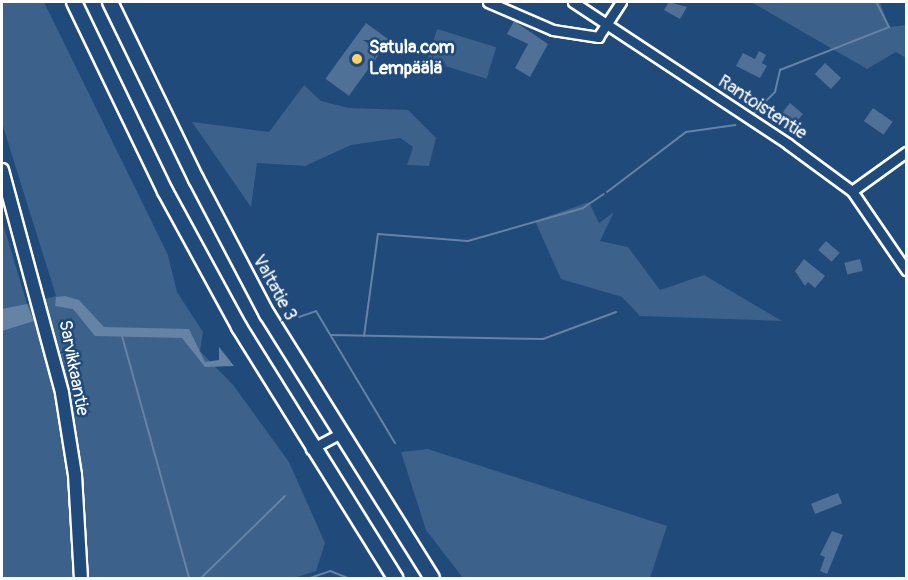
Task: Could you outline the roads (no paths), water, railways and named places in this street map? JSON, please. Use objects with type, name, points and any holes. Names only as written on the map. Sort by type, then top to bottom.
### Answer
[{"type":"highway","points":[[74,2],[165,191],[311,449],[394,579]]},
{"type":"highway","name":"Valtatie 3","points":[[110,2],[239,262],[339,434],[432,579]]},
{"type":"main road","name":"Sarvikkaantie","points":[[2,170],[27,249],[62,393],[75,475],[81,579]]},
{"type":"street","points":[[488,2],[553,30],[598,37],[608,28],[621,2]]},
{"type":"street","name":"Rantoistentie","points":[[573,2],[608,28],[788,144],[852,191],[906,270]]},
{"type":"street","points":[[852,191],[906,152]]},
{"type":"street","points":[[311,449],[339,434]]},
{"type":"waterway","points":[[752,115],[775,92],[780,70],[889,27],[876,2]]},
{"type":"waterway","points":[[607,192],[686,132],[736,125]]},
{"type":"waterway","points":[[364,336],[378,234],[468,241],[583,208],[604,194]]},
{"type":"waterway","points":[[299,317],[316,311],[395,443]]},
{"type":"waterway","points":[[331,335],[543,339],[616,312]]},
{"type":"waterway","points":[[122,336],[189,578]]},
{"type":"waterway","points":[[201,578],[285,496]]},
{"type":"waterway","points":[[310,578],[330,571],[348,578]]},
{"type":"place","name":"Satula.com Lempäälä","points":[[357,59]]}]
